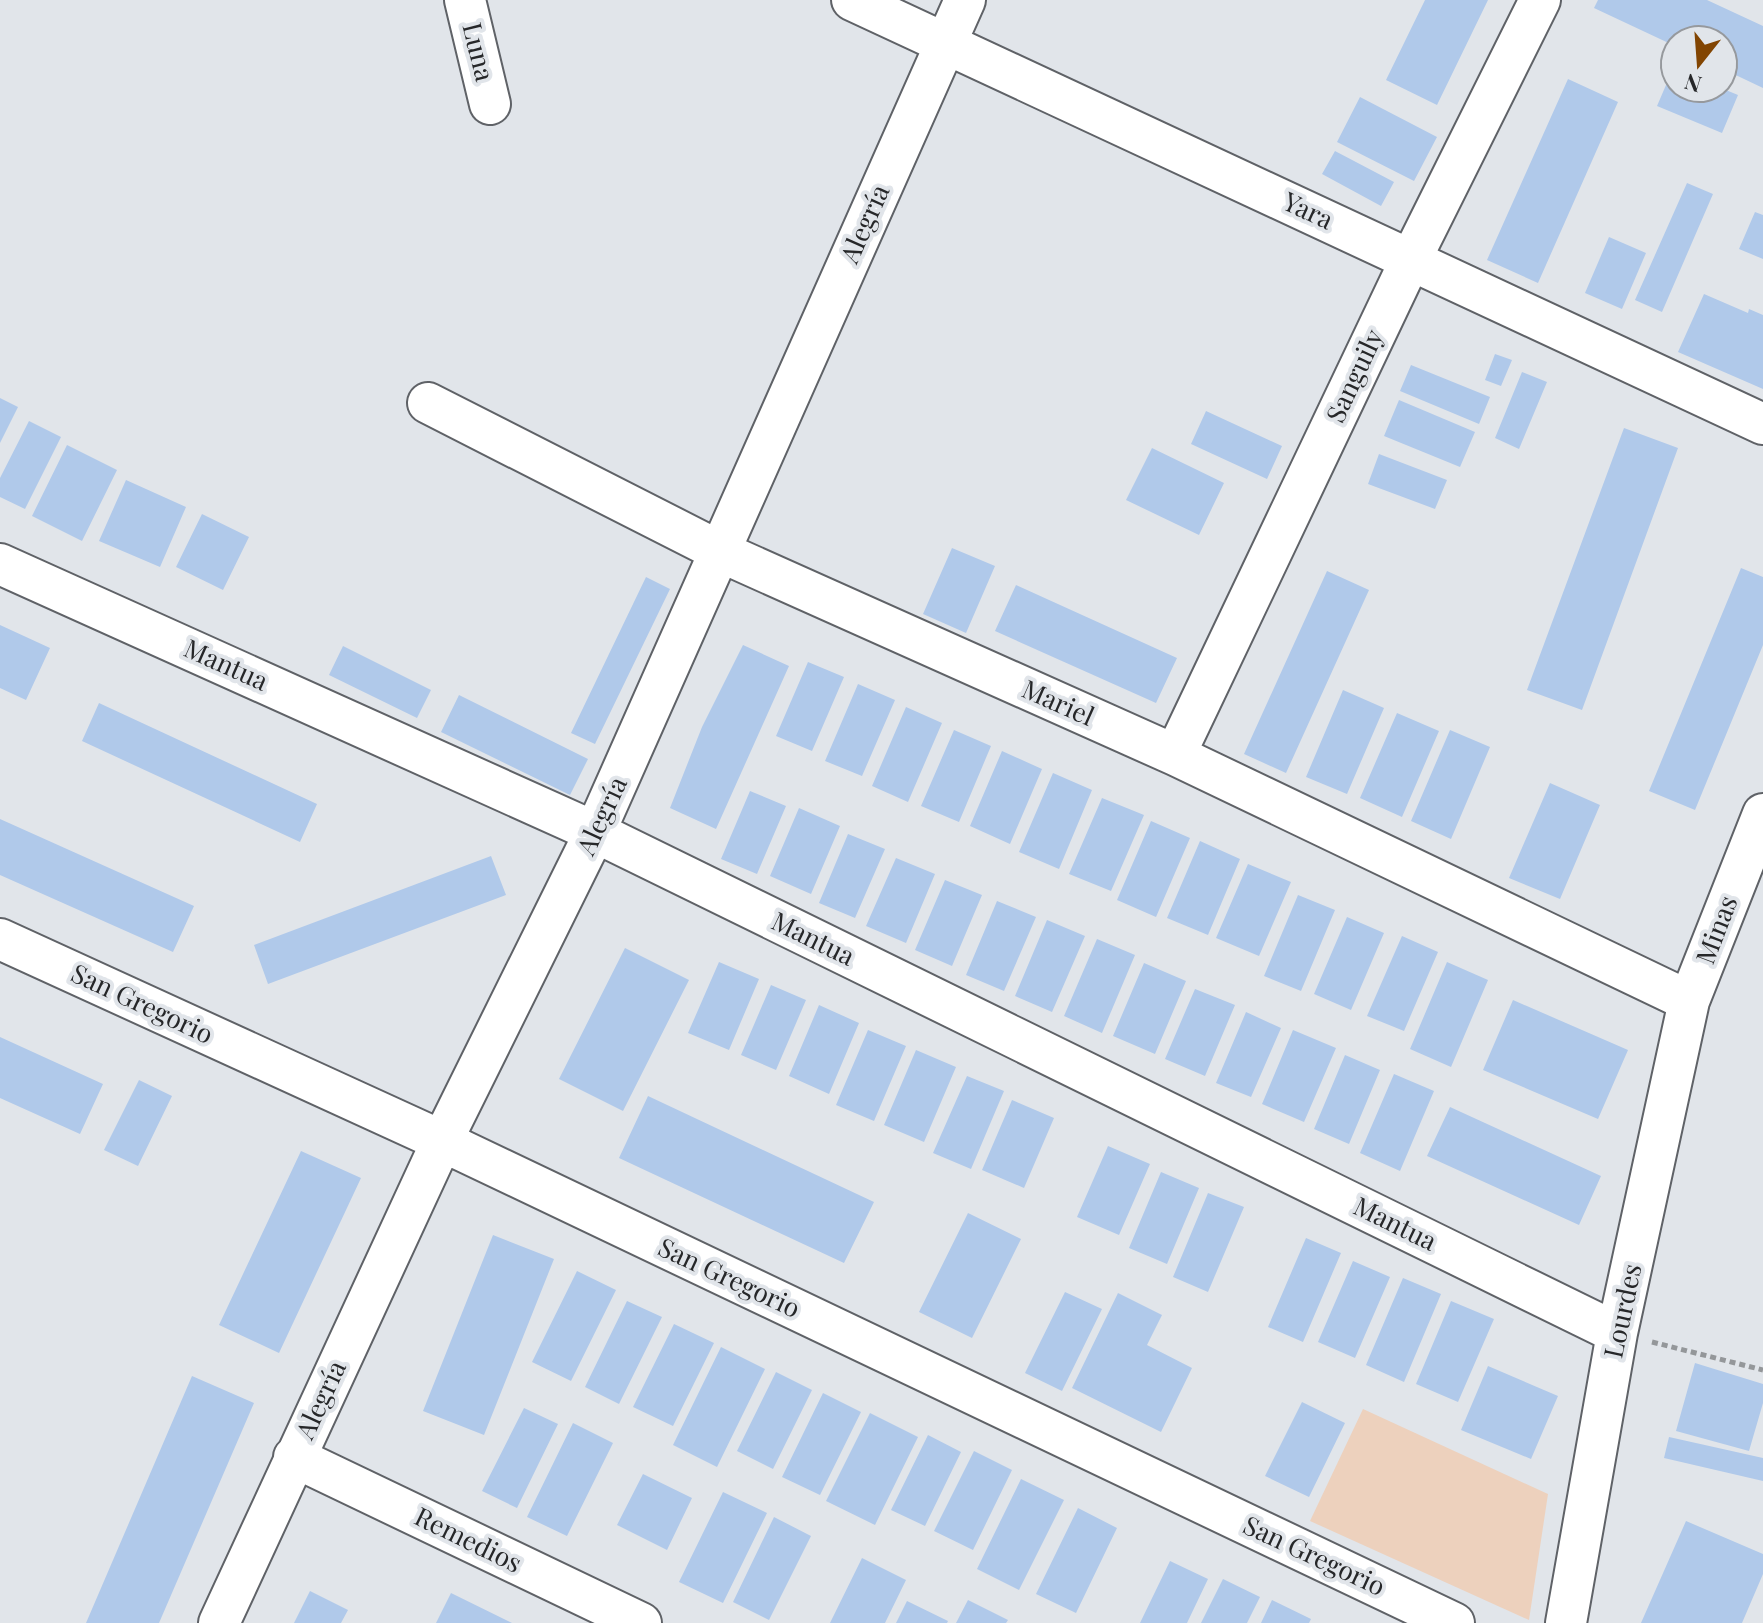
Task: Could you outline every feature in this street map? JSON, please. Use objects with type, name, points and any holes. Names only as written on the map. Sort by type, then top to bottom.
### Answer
[{"type":"street","name":"Luna","points":[[465,0],[490,104]]},
{"type":"street","name":"Yara","points":[[852,0],[1763,424]]},
{"type":"street","name":"Alegría","points":[[219,1623],[442,1141],[595,832],[965,0]]},
{"type":"street","name":"Sanguily","points":[[1175,755],[1411,259],[1540,0]]},
{"type":"street","name":"Mariel","points":[[428,403],[721,552],[1175,755],[1689,1001]]},
{"type":"street","name":"Mantua","points":[[0,564],[595,832],[1617,1333]]},
{"type":"street","name":"Minas","points":[[1689,1001],[1763,814]]},
{"type":"street","name":"San Gregorio","points":[[0,939],[442,1141],[1454,1623]]},
{"type":"street","name":"Lourdes","points":[[1566,1623],[1617,1333],[1689,1001]]},
{"type":"street","name":"Remedios","points":[[294,1457],[641,1623]]},
{"type":"path","points":[[1617,1333],[1763,1370]]},
{"type":"shaded area","points":[[1363,1409],[1548,1494],[1529,1620],[1310,1521]]},
{"type":"building","points":[[1425,0],[1488,0],[1437,105],[1386,80]]},
{"type":"building","points":[[1598,0],[1707,0],[1763,26],[1763,88],[1739,77],[1739,24],[1659,24],[1659,38],[1594,8]]},
{"type":"building","points":[[1568,79],[1618,102],[1538,283],[1487,260]]},
{"type":"building","points":[[1360,97],[1437,137],[1414,181],[1337,142]]},
{"type":"building","points":[[1659,101],[1659,104],[1734,104],[1722,133],[1657,106]]},
{"type":"building","points":[[1335,151],[1394,182],[1381,206],[1322,174]]},
{"type":"building","points":[[1687,183],[1713,194],[1662,312],[1635,300]]},
{"type":"building","points":[[1755,212],[1763,215],[1763,259],[1739,249]]},
{"type":"building","points":[[1609,237],[1646,253],[1622,309],[1585,293]]},
{"type":"building","points":[[1704,294],[1748,313],[1749,309],[1763,315],[1763,389],[1678,352]]},
{"type":"building","points":[[1495,354],[1512,360],[1501,386],[1485,380]]},
{"type":"building","points":[[1411,365],[1490,397],[1479,424],[1400,391]]},
{"type":"building","points":[[1522,372],[1547,382],[1519,449],[1495,438]]},
{"type":"building","points":[[0,398],[18,407],[0,443]]},
{"type":"building","points":[[1399,400],[1475,432],[1460,467],[1384,436]]},
{"type":"building","points":[[1206,411],[1282,446],[1267,479],[1191,444]]},
{"type":"building","points":[[29,421],[61,437],[25,509],[0,497],[0,478]]},
{"type":"building","points":[[1624,428],[1678,448],[1582,710],[1527,690]]},
{"type":"building","points":[[67,445],[117,470],[82,541],[32,516]]},
{"type":"building","points":[[1152,448],[1224,483],[1199,535],[1126,500]]},
{"type":"building","points":[[1379,454],[1447,480],[1435,509],[1368,484]]},
{"type":"building","points":[[126,480],[186,507],[160,567],[99,541]]},
{"type":"building","points":[[202,514],[249,537],[223,590],[176,567]]},
{"type":"building","points":[[952,548],[995,566],[966,633],[923,614]]},
{"type":"building","points":[[1741,568],[1763,577],[1763,645],[1695,810],[1649,791]]},
{"type":"building","points":[[1327,571],[1369,590],[1286,773],[1244,754]]},
{"type":"building","points":[[646,577],[670,589],[595,744],[571,733]]},
{"type":"building","points":[[1016,585],[1177,658],[1156,703],[995,631]]},
{"type":"building","points":[[0,625],[50,648],[26,700],[0,688]]},
{"type":"building","points":[[743,645],[789,666],[716,829],[670,808],[702,727]]},
{"type":"building","points":[[343,646],[431,690],[417,718],[329,675]]},
{"type":"building","points":[[808,662],[844,677],[812,751],[776,736]]},
{"type":"building","points":[[858,684],[895,700],[862,776],[825,761]]},
{"type":"building","points":[[1343,690],[1384,708],[1347,794],[1306,777]]},
{"type":"building","points":[[459,695],[588,759],[570,795],[441,732]]},
{"type":"building","points":[[99,703],[317,804],[300,842],[82,741]]},
{"type":"building","points":[[906,707],[942,723],[908,802],[872,786]]},
{"type":"building","points":[[1397,713],[1439,731],[1402,817],[1360,798]]},
{"type":"building","points":[[954,730],[991,746],[959,822],[921,806]]},
{"type":"building","points":[[1450,730],[1490,747],[1451,839],[1411,821]]},
{"type":"building","points":[[1002,751],[1042,769],[1010,844],[970,826]]},
{"type":"building","points":[[1053,773],[1092,790],[1059,869],[1019,852]]},
{"type":"building","points":[[1550,783],[1600,805],[1560,899],[1509,878]]},
{"type":"building","points":[[750,791],[786,806],[757,874],[721,859]]},
{"type":"building","points":[[1102,798],[1144,815],[1111,891],[1069,874]]},
{"type":"building","points":[[799,808],[840,826],[811,894],[770,876]]},
{"type":"building","points":[[0,819],[194,906],[173,952],[0,875]]},
{"type":"building","points":[[1151,821],[1190,838],[1156,917],[1117,900]]},
{"type":"building","points":[[848,834],[885,849],[855,918],[819,903]]},
{"type":"building","points":[[1200,841],[1240,859],[1208,935],[1167,918]]},
{"type":"building","points":[[491,856],[506,895],[268,984],[254,945]]},
{"type":"building","points":[[896,858],[935,874],[906,943],[866,926]]},
{"type":"building","points":[[1248,864],[1291,882],[1259,956],[1216,938]]},
{"type":"building","points":[[945,880],[982,895],[952,966],[915,950]]},
{"type":"building","points":[[1298,895],[1335,910],[1301,991],[1264,976]]},
{"type":"building","points":[[997,901],[1036,917],[1004,991],[966,975]]},
{"type":"building","points":[[1347,917],[1384,933],[1351,1010],[1314,994]]},
{"type":"building","points":[[1047,920],[1085,936],[1052,1012],[1015,996]]},
{"type":"building","points":[[1402,936],[1438,952],[1404,1031],[1367,1016]]},
{"type":"building","points":[[1097,939],[1135,955],[1102,1033],[1064,1016]]},
{"type":"building","points":[[625,948],[689,980],[623,1111],[559,1079]]},
{"type":"building","points":[[719,962],[759,979],[729,1050],[688,1033]]},
{"type":"building","points":[[1447,962],[1488,980],[1451,1067],[1410,1049]]},
{"type":"building","points":[[1144,963],[1186,981],[1155,1054],[1113,1036]]},
{"type":"building","points":[[771,985],[806,1000],[776,1070],[741,1055]]},
{"type":"building","points":[[1195,989],[1235,1005],[1205,1076],[1165,1059]]},
{"type":"building","points":[[1513,1000],[1628,1050],[1598,1119],[1483,1070]]},
{"type":"building","points":[[819,1005],[859,1023],[829,1094],[789,1076]]},
{"type":"building","points":[[1246,1012],[1281,1028],[1251,1097],[1216,1083]]},
{"type":"building","points":[[868,1030],[906,1046],[874,1121],[836,1105]]},
{"type":"building","points":[[1293,1030],[1336,1048],[1304,1122],[1262,1104]]},
{"type":"building","points":[[0,1037],[103,1084],[80,1134],[0,1098]]},
{"type":"building","points":[[916,1050],[956,1067],[924,1142],[884,1125]]},
{"type":"building","points":[[1345,1055],[1380,1070],[1349,1144],[1314,1129]]},
{"type":"building","points":[[1394,1074],[1434,1091],[1400,1171],[1360,1153]]},
{"type":"building","points":[[967,1076],[1004,1091],[971,1169],[933,1153]]},
{"type":"building","points":[[139,1080],[172,1096],[138,1166],[104,1150]]},
{"type":"building","points":[[648,1096],[874,1202],[844,1263],[619,1158]]},
{"type":"building","points":[[1012,1100],[1054,1118],[1024,1188],[982,1170]]},
{"type":"building","points":[[1450,1107],[1601,1176],[1579,1225],[1427,1156]]},
{"type":"building","points":[[1108,1146],[1150,1164],[1119,1235],[1077,1217]]},
{"type":"building","points":[[301,1151],[361,1178],[279,1353],[219,1325]]},
{"type":"building","points":[[1161,1172],[1199,1188],[1167,1264],[1129,1248]]},
{"type":"building","points":[[1208,1193],[1244,1207],[1208,1292],[1173,1277]]},
{"type":"building","points":[[968,1213],[1021,1239],[972,1338],[919,1312]]},
{"type":"building","points":[[493,1235],[554,1259],[484,1435],[423,1411]]},
{"type":"building","points":[[1306,1238],[1341,1253],[1303,1342],[1268,1327]]},
{"type":"building","points":[[1353,1261],[1390,1277],[1355,1358],[1318,1342]]},
{"type":"building","points":[[577,1271],[616,1290],[571,1381],[532,1362]]},
{"type":"building","points":[[1403,1278],[1441,1294],[1404,1382],[1366,1365]]},
{"type":"building","points":[[1065,1292],[1102,1309],[1062,1391],[1025,1373]]},
{"type":"building","points":[[1118,1293],[1162,1315],[1147,1345],[1192,1368],[1161,1432],[1072,1388]]},
{"type":"building","points":[[627,1301],[662,1317],[619,1404],[585,1387]]},
{"type":"building","points":[[1451,1301],[1494,1319],[1458,1402],[1416,1384]]},
{"type":"building","points":[[674,1324],[714,1343],[673,1426],[633,1407]]},
{"type":"building","points":[[721,1347],[765,1369],[717,1467],[673,1445]]},
{"type":"building","points":[[1695,1363],[1763,1384],[1763,1403],[1749,1451],[1676,1431]]},
{"type":"building","points":[[1488,1366],[1558,1396],[1531,1459],[1461,1430]]},
{"type":"building","points":[[776,1372],[812,1390],[773,1469],[737,1451]]},
{"type":"building","points":[[192,1376],[254,1403],[159,1623],[86,1623]]},
{"type":"building","points":[[823,1393],[861,1412],[820,1495],[782,1477]]},
{"type":"building","points":[[1302,1402],[1345,1423],[1309,1497],[1265,1476]]},
{"type":"building","points":[[524,1408],[558,1424],[517,1508],[482,1491]]},
{"type":"building","points":[[870,1413],[918,1437],[875,1525],[826,1501]]},
{"type":"building","points":[[573,1423],[613,1443],[567,1536],[527,1517]]},
{"type":"building","points":[[928,1435],[961,1452],[925,1526],[891,1510]]},
{"type":"building","points":[[1669,1437],[1763,1458],[1763,1481],[1664,1458]]},
{"type":"building","points":[[974,1451],[1012,1470],[973,1550],[934,1531]]},
{"type":"building","points":[[643,1474],[692,1498],[667,1550],[617,1525]]},
{"type":"building","points":[[1021,1479],[1064,1500],[1019,1590],[977,1569]]},
{"type":"building","points":[[723,1492],[767,1513],[723,1603],[679,1582]]},
{"type":"building","points":[[1078,1508],[1117,1528],[1076,1613],[1036,1594]]},
{"type":"building","points":[[774,1517],[811,1536],[769,1620],[733,1602]]},
{"type":"building","points":[[1686,1521],[1763,1554],[1763,1574],[1742,1623],[1641,1623]]},
{"type":"building","points":[[862,1558],[906,1580],[885,1623],[830,1623]]},
{"type":"building","points":[[1170,1561],[1208,1579],[1187,1623],[1140,1623]]},
{"type":"building","points":[[1223,1579],[1260,1597],[1247,1623],[1201,1623]]},
{"type":"building","points":[[310,1591],[348,1610],[341,1623],[294,1623]]},
{"type":"building","points":[[451,1593],[512,1623],[436,1623]]},
{"type":"building","points":[[968,1600],[1008,1620],[1006,1623],[956,1623]]},
{"type":"building","points":[[1272,1600],[1311,1619],[1309,1623],[1261,1623]]},
{"type":"building","points":[[907,1601],[948,1621],[947,1623],[896,1623]]}]
